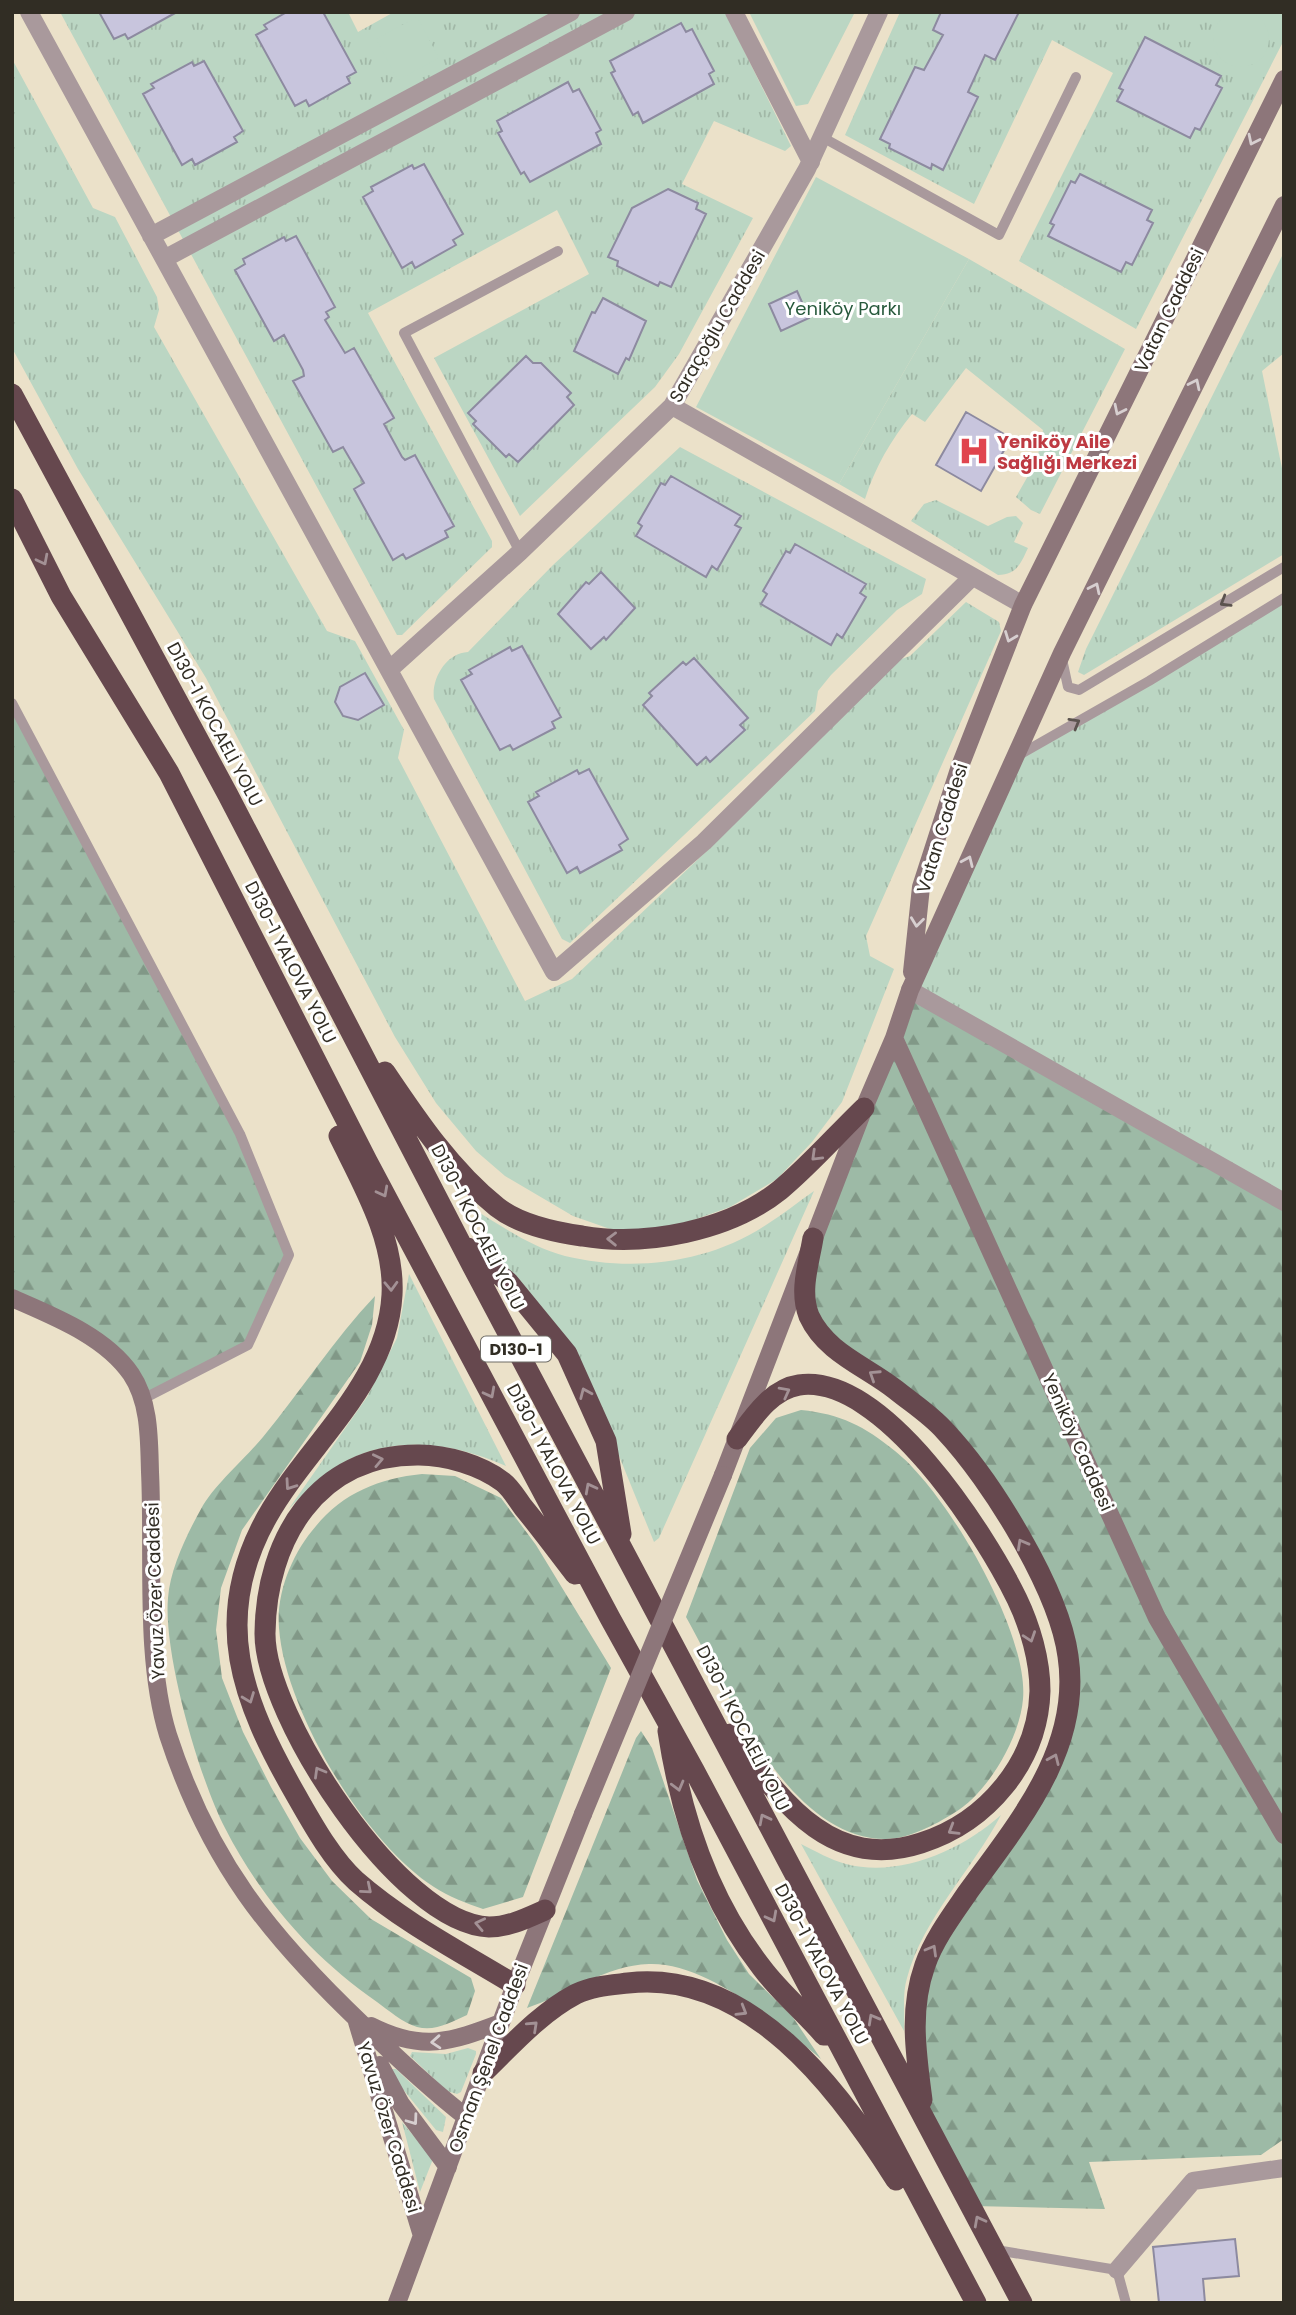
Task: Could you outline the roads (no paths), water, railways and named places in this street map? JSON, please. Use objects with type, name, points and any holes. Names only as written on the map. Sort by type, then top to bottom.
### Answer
[{"type":"highway","name":"D130-1 KOCAELİ YOLU","points":[[12,394],[333,994],[459,1240],[1022,2303]]},
{"type":"highway","name":"D130-1 YALOVA YOLU","points":[[12,499],[61,596],[169,773],[367,1161],[975,2303]]},
{"type":"highway","points":[[94,650],[341,1140],[388,1250],[392,1294],[385,1335],[358,1392],[267,1517],[241,1573],[235,1625],[245,1689],[269,1748],[314,1826],[354,1878],[401,1917],[515,1985]]},
{"type":"highway","points":[[333,994],[420,1124],[461,1175],[500,1209],[549,1231],[608,1241],[673,1236],[720,1222],[778,1191],[864,1108]]},
{"type":"highway","points":[[813,1238],[803,1298],[821,1336],[836,1351],[890,1385],[944,1429],[985,1480],[1054,1604],[1069,1656],[1069,1709],[1057,1756],[1033,1801],[955,1911],[926,1962],[916,1997],[914,2038],[923,2113]]},
{"type":"highway","points":[[459,1240],[508,1282],[567,1354],[606,1441],[625,1553]]},
{"type":"highway","points":[[697,1689],[794,1812],[812,1827],[837,1841],[869,1850],[910,1847],[944,1836],[973,1817],[1002,1791],[1024,1758],[1035,1725],[1040,1690],[1034,1646],[1017,1599],[962,1507],[928,1460],[883,1418],[846,1396],[824,1387],[799,1385],[781,1392],[759,1410],[737,1439]]},
{"type":"highway","points":[[545,1910],[505,1925],[489,1927],[472,1923],[444,1910],[418,1893],[350,1823],[295,1729],[276,1680],[265,1637],[267,1586],[295,1518],[322,1488],[360,1464],[402,1455],[434,1455],[472,1465],[504,1482],[610,1618]]},
{"type":"highway","points":[[666,1719],[674,1773],[699,1857],[712,1888],[763,1970],[847,2060]]},
{"type":"highway","points":[[483,2073],[547,2013],[578,1993],[605,1985],[640,1981],[674,1984],[713,1995],[745,2011],[780,2036],[851,2111],[975,2303]]},
{"type":"street","points":[[29,12],[554,972],[704,842],[972,578]]},
{"type":"street","points":[[152,236],[571,12]]},
{"type":"street","points":[[164,259],[626,12]]},
{"type":"street","points":[[734,12],[811,162]]},
{"type":"street","name":"Saraçoğlu Caddesi","points":[[389,670],[520,552],[672,406],[811,162],[879,12]]},
{"type":"street","name":"Vatan Caddesi","points":[[909,990],[921,887],[960,766],[1023,605],[1284,79]]},
{"type":"street","points":[[330,141],[343,164]]},
{"type":"street","name":"Vatan Caddesi","points":[[909,990],[1062,653],[1284,205]]},
{"type":"street","points":[[672,406],[1023,605]]},
{"type":"street","points":[[909,990],[1284,1202]]},
{"type":"street","name":"Osman Şenel Caddesi","points":[[397,2303],[515,1985],[723,1475],[813,1238],[894,1038],[909,990]]},
{"type":"street","name":"Yeniköy Caddesi","points":[[894,1038],[1157,1618],[1284,1835]]},
{"type":"street","name":"Yavuz Özer Caddesi","points":[[12,1298],[54,1317],[100,1344],[131,1374],[143,1399],[151,1494],[153,1616],[159,1687],[167,1733],[190,1794],[220,1857],[247,1898],[298,1962],[423,2083],[466,2117]]},
{"type":"street","name":"Yavuz Özer Caddesi","points":[[356,2018],[402,2039],[436,2043],[501,2023]]},
{"type":"street","name":"Yavuz Özer Caddesi","points":[[356,2018],[401,2104],[448,2167]]},
{"type":"street","name":"Yavuz Özer Caddesi","points":[[356,2018],[422,2236]]},
{"type":"street","points":[[1117,2270],[1193,2181],[1284,2168]]},
{"type":"lane","points":[[822,137],[999,235],[1076,77]]},
{"type":"lane","points":[[520,552],[404,333],[558,251]]},
{"type":"lane","points":[[1062,653],[1063,674],[1068,687],[1079,690],[1284,567]]},
{"type":"lane","points":[[1015,757],[1149,681],[1284,598]]},
{"type":"lane","points":[[12,703],[240,1134],[289,1255],[248,1345],[143,1399]]},
{"type":"lane","points":[[995,2250],[1117,2270],[1126,2303]]},
{"type":"place","name":"Yeniköy Aile Sağlığı Merkezi","points":[[974,451]]},
{"type":"park label","name":"Yeniköy Parkı","points":[[843,308]]}]
